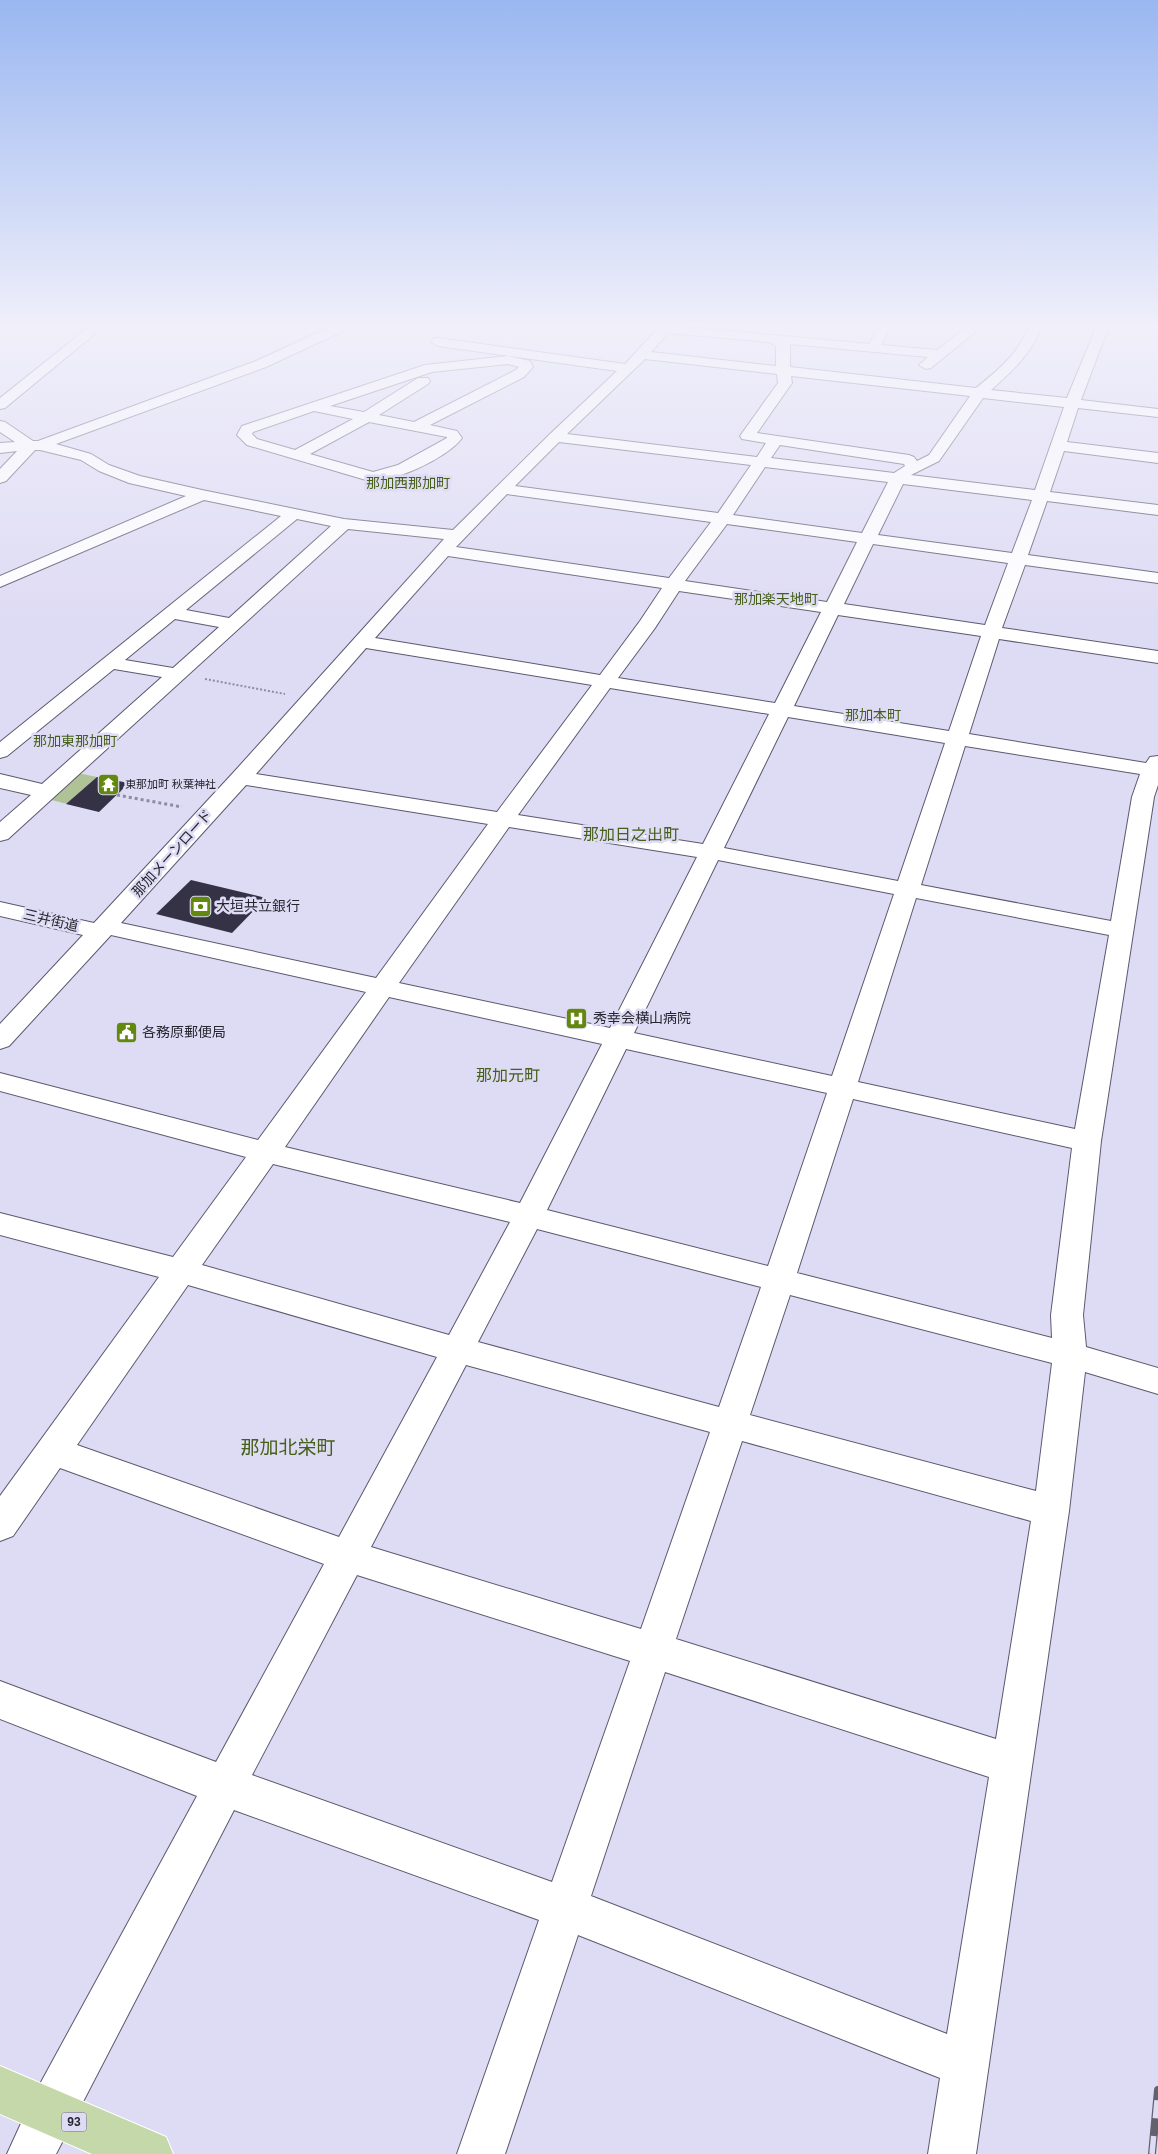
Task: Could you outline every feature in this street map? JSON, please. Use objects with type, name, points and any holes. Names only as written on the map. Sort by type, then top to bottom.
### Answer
[{"type":"main road","name":"93","points":[[0,2090],[149,2154]]},
{"type":"street","points":[[0,478],[35,446],[97,424]]},
{"type":"street","points":[[264,424],[247,429],[244,435],[252,442],[372,477],[397,472],[452,442],[455,438],[452,434],[399,424]]},
{"type":"street","points":[[297,456],[354,424]]},
{"type":"street","points":[[416,427],[423,424]]},
{"type":"street","points":[[555,437],[569,424]]},
{"type":"street","points":[[31,2154],[51,2112],[529,1216],[781,710],[867,539],[905,472],[909,460],[747,436],[756,424]]},
{"type":"street","points":[[905,472],[934,458],[958,424]]},
{"type":"street","points":[[481,2154],[779,1282],[992,631],[1042,496],[1065,424]]},
{"type":"street","points":[[0,425],[35,446]]},
{"type":"street","points":[[555,437],[760,462],[905,472],[1042,496],[1158,510]]},
{"type":"street","name":"那加メーンロード","points":[[0,1040],[210,813],[457,535],[555,437]]},
{"type":"street","points":[[0,1525],[503,819],[648,624],[775,440]]},
{"type":"street","points":[[0,448],[35,446],[86,457],[104,468],[135,480],[344,524],[457,535]]},
{"type":"street","points":[[1058,446],[1158,458]]},
{"type":"street","points":[[504,489],[1158,578]]},
{"type":"street","points":[[0,582],[202,495]]},
{"type":"street","points":[[0,752],[294,514]]},
{"type":"street","points":[[0,834],[344,524]]},
{"type":"street","points":[[444,550],[1158,657]]},
{"type":"street","points":[[171,613],[233,624]]},
{"type":"street","points":[[362,642],[956,739],[1156,768],[1143,797],[1087,1140],[1067,1315],[1070,1355],[1050,1511],[952,2154]]},
{"type":"street","points":[[110,662],[177,674]]},
{"type":"street","points":[[241,778],[711,852],[1122,930]]},
{"type":"street","points":[[0,781],[47,792]]},
{"type":"street","name":"三井街道","points":[[0,909],[383,987],[1087,1140]]},
{"type":"street","points":[[0,1082],[265,1152],[529,1216],[779,1282],[1070,1355],[1158,1381]]},
{"type":"street","points":[[0,1224],[181,1271],[458,1350],[1050,1511]]},
{"type":"street","points":[[53,1451],[348,1556],[653,1650],[1010,1764]]},
{"type":"street","points":[[0,1700],[225,1786],[565,1908],[965,2064]]},
{"type":"path","points":[[177,674],[312,698]]},
{"type":"path","points":[[117,795],[210,813]]},
{"type":"green space","points":[[68,771],[97,777],[88,785],[122,791],[117,795],[83,789],[67,804],[40,797]]},
{"type":"building","points":[[97,777],[129,783],[99,812],[66,804]]},
{"type":"building","points":[[191,880],[266,898],[232,933],[156,914]]},
{"type":"railway","points":[[1152,2154],[1158,2090]]},
{"type":"place","name":"東那加町 秋葉神社","points":[[109,784]]},
{"type":"place","name":"大垣共立銀行","points":[[200,906]]},
{"type":"place","name":"秀幸会横山病院","points":[[577,1018]]},
{"type":"place","name":"各務原郵便局","points":[[126,1032]]},
{"type":"district","name":"那加西那加町","points":[[408,483]]},
{"type":"district","name":"那加楽天地町","points":[[776,599]]},
{"type":"district","name":"那加本町","points":[[873,715]]},
{"type":"district","name":"那加東那加町","points":[[75,741]]},
{"type":"district","name":"那加日之出町","points":[[631,834]]},
{"type":"district","name":"那加元町","points":[[508,1075]]},
{"type":"district","name":"那加北栄町","points":[[288,1447]]}]
